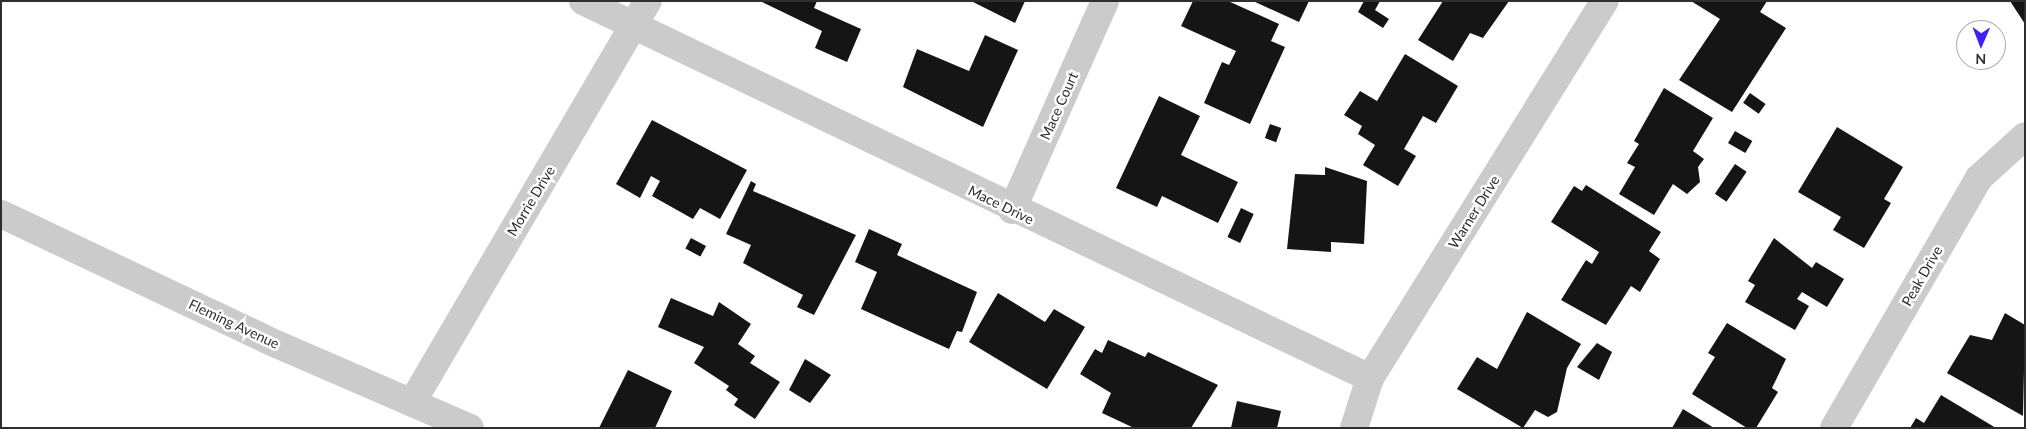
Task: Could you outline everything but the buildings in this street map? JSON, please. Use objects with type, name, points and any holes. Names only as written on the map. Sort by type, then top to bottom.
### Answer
[{"type":"street","name":"Mace Drive","points":[[583,1],[1012,210],[1370,378]]},
{"type":"street","name":"Morrie Drive","points":[[414,400],[648,1]]},
{"type":"street","name":"Mace Court","points":[[1012,210],[1105,1]]},
{"type":"street","name":"Warner Drive","points":[[1354,428],[1370,378],[1605,1]]},
{"type":"street","name":"Peak Drive","points":[[1834,428],[1979,178],[2025,136]]},
{"type":"street","name":"Fleming Avenue","points":[[1,214],[267,340],[414,400],[470,428]]}]
